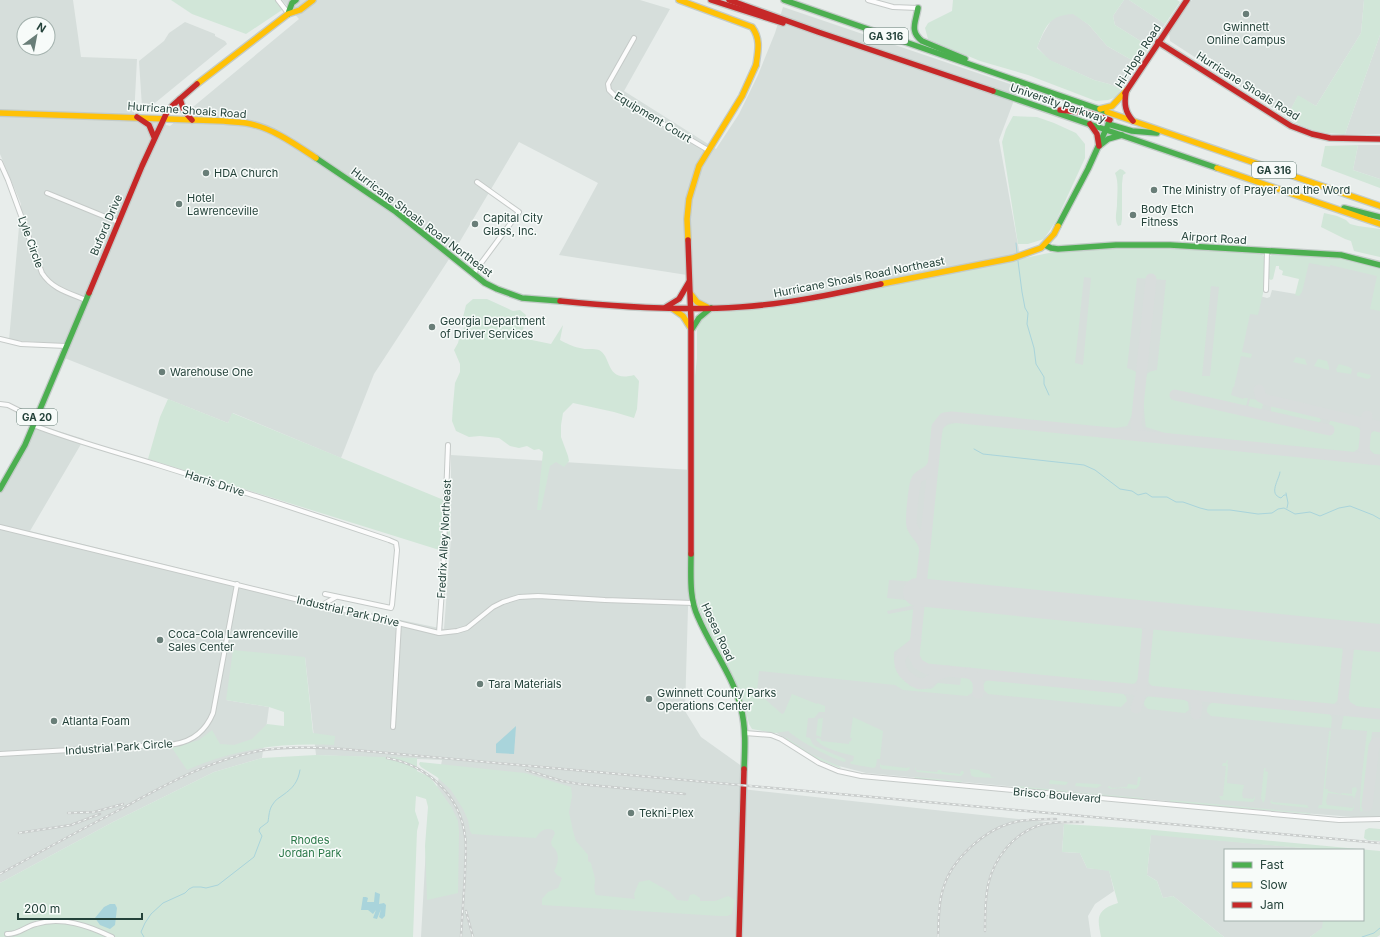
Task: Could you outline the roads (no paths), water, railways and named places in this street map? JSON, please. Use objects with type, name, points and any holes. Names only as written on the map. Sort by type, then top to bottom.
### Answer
[{"type":"main road","name":"Buford Drive","points":[[288,14],[292,3],[296,0]]},
{"type":"main road","name":"Buford Drive","points":[[0,489],[21,452],[36,419],[163,118],[173,105],[180,99],[288,14],[300,10],[313,0]]},
{"type":"main road","name":"Hosea Road","points":[[679,0],[752,27],[759,40],[756,65],[742,96],[699,166],[689,199],[687,219],[691,330],[691,589],[693,604],[702,628],[736,691],[741,707],[744,733],[738,937]]},
{"type":"main road","points":[[710,0],[792,26],[818,32]]},
{"type":"main road","name":"University Parkway","points":[[729,0],[818,32],[1380,224]]},
{"type":"main road","name":"University Parkway","points":[[784,0],[1098,109],[1110,119],[1134,122],[1380,206]]},
{"type":"main road","name":"Hi-Hope Road","points":[[1110,119],[1158,42],[1187,0]]},
{"type":"main road","points":[[918,8],[914,30],[915,35],[919,40],[988,71]]},
{"type":"main road","name":"Hurricane Shoals Road","points":[[1158,42],[1291,126],[1312,134],[1330,138],[1380,139]]},
{"type":"main road","points":[[1098,109],[1112,106],[1127,90]]},
{"type":"main road","points":[[1127,90],[1125,108],[1134,122]]},
{"type":"main road","points":[[180,99],[182,109],[192,120]]},
{"type":"main road","points":[[1050,110],[1084,113],[1110,119],[1132,131],[1168,134]]},
{"type":"main road","name":"Hurricane Shoals Road","points":[[0,113],[163,118],[233,122],[261,127],[279,134],[311,154]]},
{"type":"main road","points":[[137,117],[150,125],[154,137]]},
{"type":"main road","points":[[1046,245],[1061,222],[1099,146],[1110,119]]},
{"type":"main road","points":[[1090,124],[1097,134],[1099,146]]},
{"type":"main road","points":[[1099,146],[1108,139],[1122,135]]},
{"type":"main road","name":"Hurricane Shoals Road Northeast","points":[[311,154],[396,212],[473,274],[497,289],[522,298],[588,304],[668,308],[710,308],[773,304],[812,298],[1013,258],[1046,245]]},
{"type":"main road","points":[[1324,205],[1345,208],[1380,217]]},
{"type":"main road","name":"Airport Road","points":[[1046,245],[1051,248],[1065,249],[1116,245],[1170,245],[1341,255],[1380,266]]},
{"type":"main road","points":[[689,282],[679,299],[668,308],[683,316],[691,330],[699,318],[710,308],[697,302],[690,293]]},
{"type":"street","points":[[278,0],[288,14]]},
{"type":"street","points":[[868,0],[887,6],[918,8]]},
{"type":"street","name":"Equipment Court","points":[[634,38],[608,84],[609,90],[614,95],[708,150]]},
{"type":"street","name":"Lyle Circle","points":[[0,162],[25,225],[38,265],[46,280],[54,286],[86,300]]},
{"type":"street","points":[[473,274],[519,212],[477,182]]},
{"type":"street","points":[[47,193],[118,222]]},
{"type":"street","points":[[1266,251],[1266,290]]},
{"type":"street","points":[[0,339],[21,344],[66,346]]},
{"type":"street","points":[[0,404],[8,405],[36,419]]},
{"type":"street","name":"Harris Drive","points":[[33,425],[62,437],[208,480],[396,543],[397,550],[391,608],[337,597]]},
{"type":"street","name":"Fredrix Alley Northeast","points":[[439,633],[443,575],[448,445]]},
{"type":"street","name":"Industrial Park Drive","points":[[0,527],[439,633],[467,628],[493,607],[519,597],[538,596],[693,604]]},
{"type":"street","name":"Industrial Park Circle","points":[[0,754],[175,744],[187,741],[197,735],[207,724],[212,713],[237,584]]},
{"type":"street","points":[[325,594],[337,597]]},
{"type":"street","points":[[322,605],[337,597]]},
{"type":"street","points":[[393,727],[399,623]]},
{"type":"street","name":"Brisco Boulevard","points":[[744,733],[771,735],[781,739],[819,763],[838,771],[861,776],[1333,820],[1380,819]]},
{"type":"street","points":[[7,934],[15,933],[37,923],[59,921],[84,926],[112,937]]},
{"type":"water","points":[[516,726],[514,754],[496,753],[496,744]]},
{"type":"water","points":[[375,892],[380,894],[379,904],[384,903],[386,905],[385,916],[382,919],[379,917],[381,909],[377,919],[373,918],[376,910],[373,914],[368,910],[361,910],[363,897],[368,898],[367,902],[374,902]]},
{"type":"water","points":[[110,904],[115,904],[117,908],[115,925],[110,929],[100,925],[95,918],[104,907]]},
{"type":"waterway","points":[[1016,243],[1017,253]]},
{"type":"waterway","points":[[1018,261],[1025,308],[1028,313],[1027,324],[1034,348],[1036,364],[1044,377],[1044,384],[1049,395]]},
{"type":"waterway","points":[[974,449],[983,454],[1084,465],[1095,470],[1120,489],[1132,491],[1138,495],[1146,493],[1152,497],[1167,497],[1176,502],[1183,502],[1208,510],[1230,510],[1258,514],[1272,513],[1278,509],[1284,508],[1295,514],[1310,512],[1320,516],[1339,508],[1350,506],[1380,519]]},
{"type":"waterway","points":[[1280,472],[1275,486],[1275,493],[1281,498],[1286,495]]},
{"type":"waterway","points":[[1286,493],[1288,503],[1287,508]]},
{"type":"waterway","points":[[144,937],[141,932],[145,923],[151,914],[163,903],[185,893],[193,887],[206,888],[218,885],[254,857],[262,836],[259,831],[260,828],[268,822],[272,806],[277,799],[290,790],[298,778],[300,770]]},
{"type":"waterway","points":[[1362,937],[1374,933],[1380,928]]},
{"type":"railway","points":[[0,874],[155,790],[208,766],[245,754],[264,750],[293,747],[343,749],[1380,843]]},
{"type":"railway","points":[[387,758],[415,767],[439,784],[449,795],[462,821],[466,845],[461,937]]},
{"type":"railway","points":[[526,770],[562,781],[579,784],[685,794]]},
{"type":"railway","points":[[68,813],[94,812],[123,804]]},
{"type":"railway","points":[[19,833],[71,825],[100,814]]},
{"type":"railway","points":[[938,937],[941,895],[947,878],[961,857],[979,840],[1000,827],[1027,820],[1056,819]]},
{"type":"railway","points":[[985,931],[988,885],[995,866],[1006,848],[1021,834],[1040,825],[1056,822],[1083,822]]},
{"type":"railway","points":[[466,911],[473,937]]},
{"type":"place","name":"Gwinnett Online Campus","points":[[1246,14]]},
{"type":"place","name":"HDA Church","points":[[206,173]]},
{"type":"place","name":"The Ministry of Prayer and the Word","points":[[1154,190]]},
{"type":"place","name":"Hotel Lawrenceville","points":[[179,204]]},
{"type":"place","name":"Body Etch Fitness","points":[[1133,215]]},
{"type":"place","name":"Capital City Glass, Inc.","points":[[475,224]]},
{"type":"place","name":"Georgia Department of Driver Services","points":[[432,327]]},
{"type":"place","name":"Warehouse One","points":[[162,372]]},
{"type":"place","name":"Coca-Cola Lawrenceville Sales Center","points":[[160,640]]},
{"type":"place","name":"Tara Materials","points":[[480,684]]},
{"type":"place","name":"Gwinnett County Parks Operations Center","points":[[649,699]]},
{"type":"place","name":"Atlanta Foam","points":[[54,721]]},
{"type":"place","name":"Tekni-Plex","points":[[631,813]]},
{"type":"park label","name":"Rhodes Jordan Park","points":[[310,846]]}]
